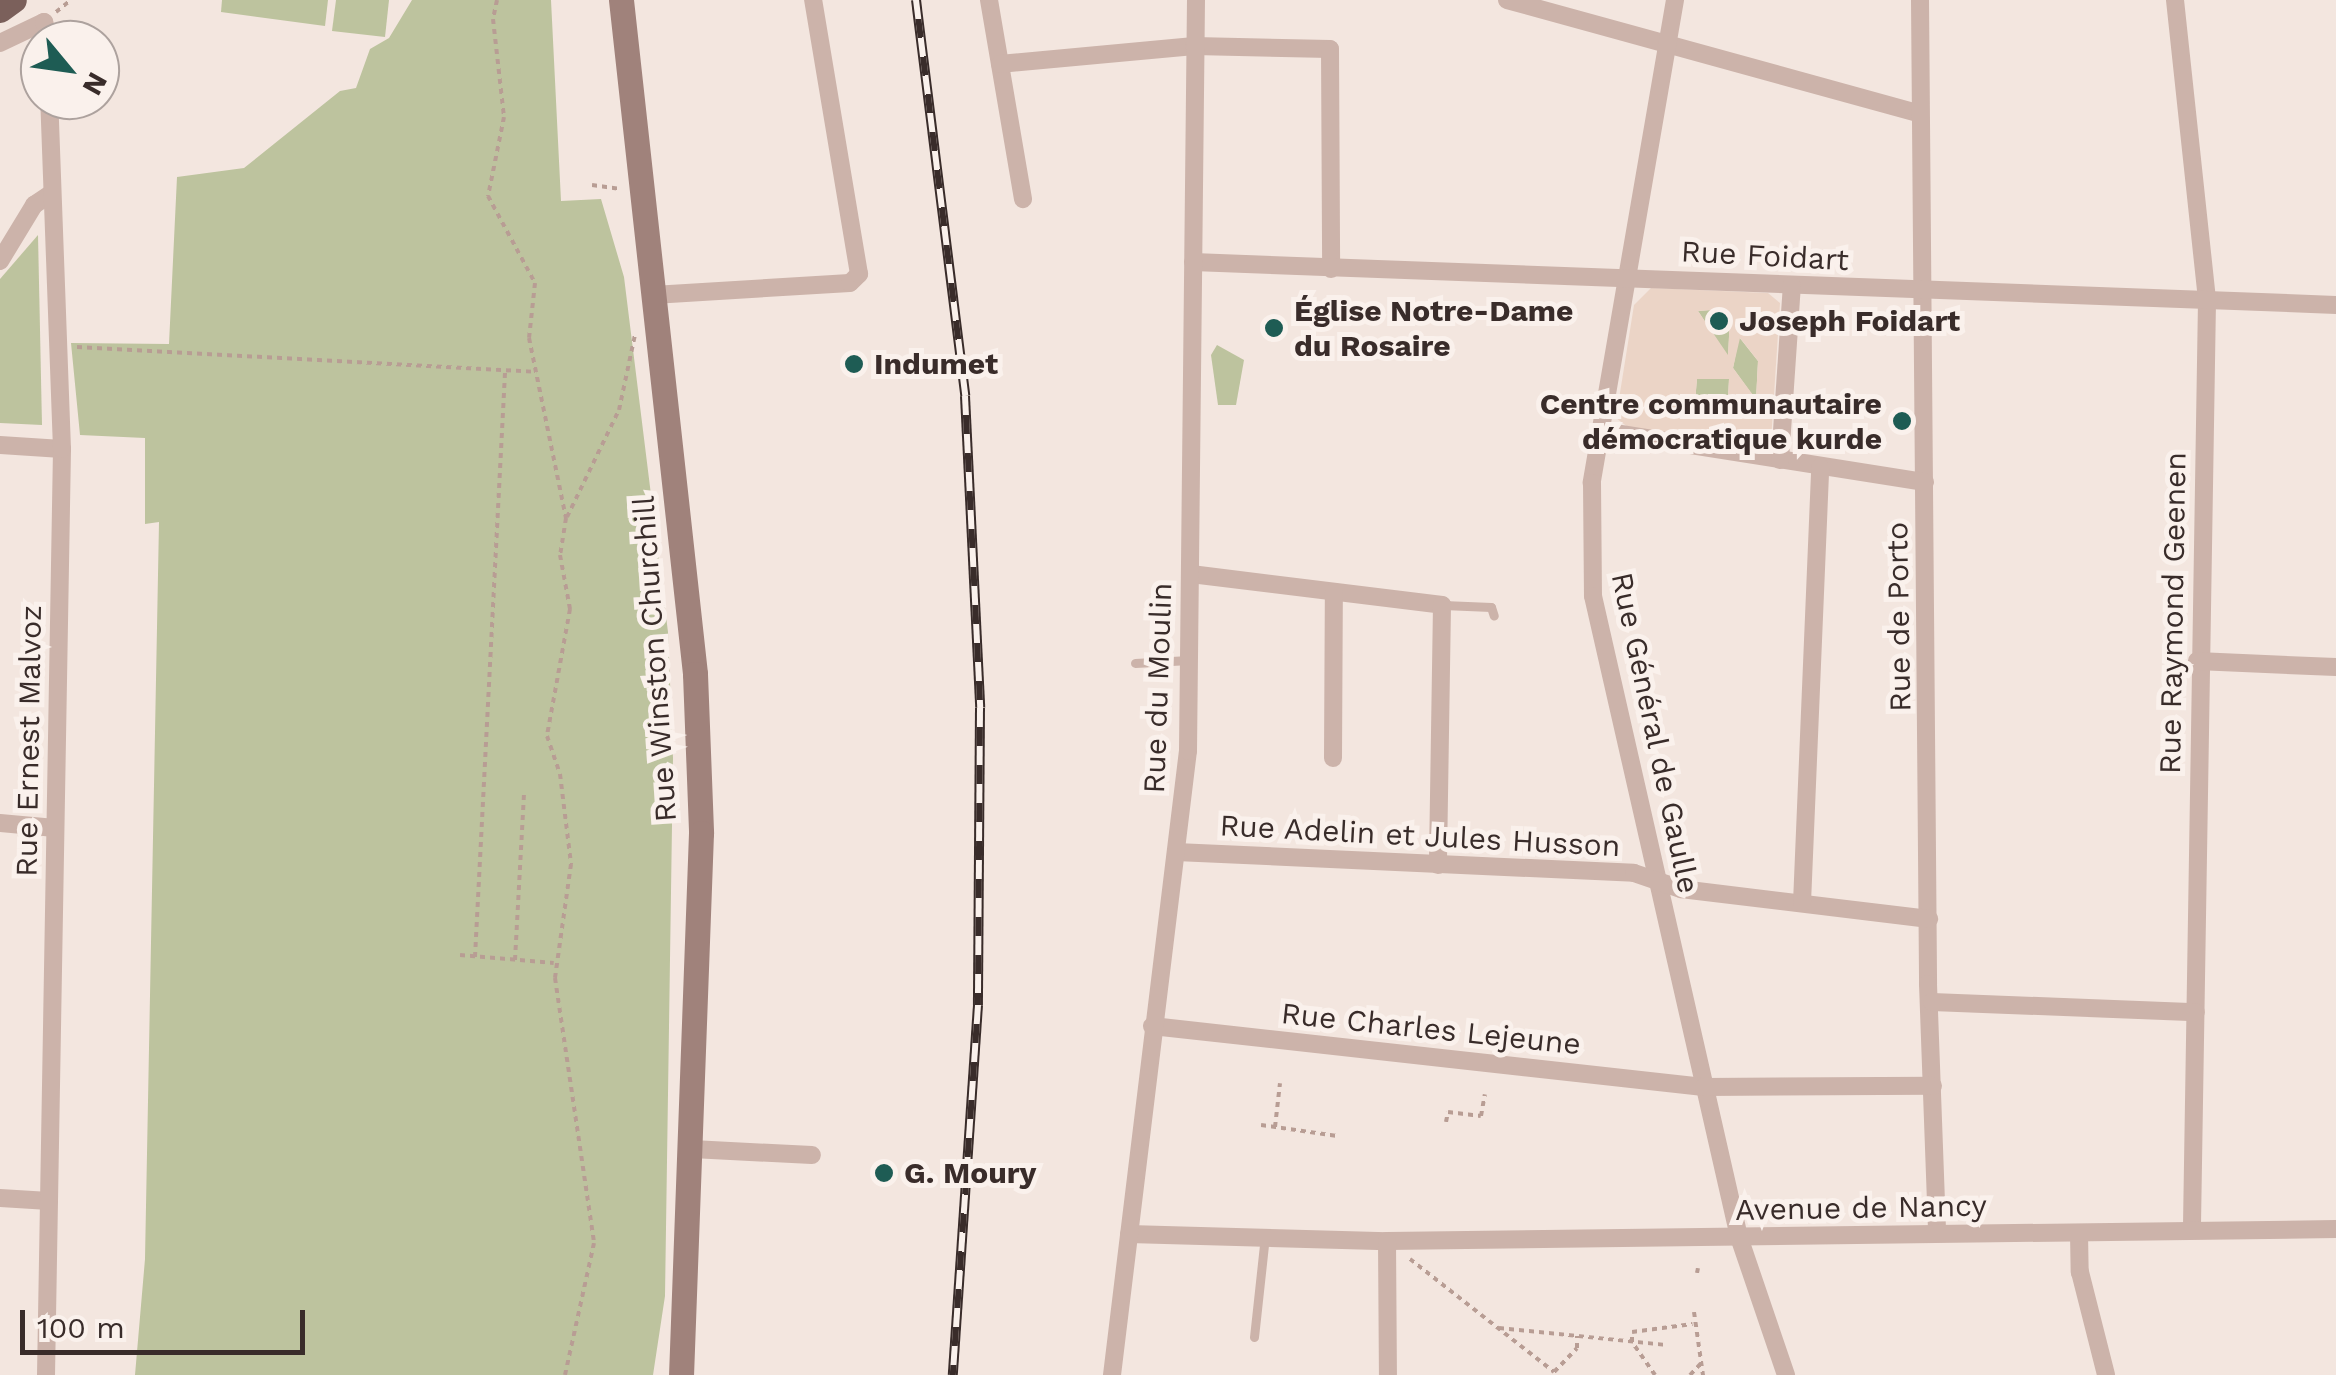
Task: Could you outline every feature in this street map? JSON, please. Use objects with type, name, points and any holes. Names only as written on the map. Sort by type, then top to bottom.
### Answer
[{"type":"main road","points":[[0,10],[14,0]]},
{"type":"main road","name":"Rue Winston Churchill","points":[[621,0],[695,674],[701,833],[681,1375]]},
{"type":"street","points":[[653,295],[850,283],[860,274],[813,0]]},
{"type":"street","points":[[989,0],[1023,200]]},
{"type":"street","name":"Rue du Moulin","points":[[1112,1375],[1176,852],[1189,660],[1196,0]]},
{"type":"street","points":[[1507,0],[1920,114]]},
{"type":"street","name":"Rue Général de Gaulle","points":[[1676,0],[1591,500],[1593,596],[1739,1237],[1786,1375]]},
{"type":"street","name":"Rue de Porto","points":[[1920,0],[1930,918],[1938,1232]]},
{"type":"street","name":"Rue Raymond Geenen","points":[[2175,0],[2207,301],[2197,661],[2192,1230]]},
{"type":"street","points":[[1000,64],[1194,46],[1330,49],[1331,269]]},
{"type":"street","name":"Rue Ernest Malvoz","points":[[46,1375],[62,449],[49,120]]},
{"type":"street","points":[[0,261],[34,205],[49,195]]},
{"type":"street","name":"Rue Foidart","points":[[1192,262],[2336,305]]},
{"type":"street","points":[[1780,460],[1792,285]]},
{"type":"street","points":[[1602,431],[1925,482]]},
{"type":"street","points":[[0,445],[62,449]]},
{"type":"street","points":[[1802,903],[1820,467]]},
{"type":"street","points":[[1191,574],[1442,605],[1438,865]]},
{"type":"street","points":[[1333,758],[1334,592]]},
{"type":"street","points":[[2197,661],[2336,667]]},
{"type":"street","points":[[0,823],[55,828]]},
{"type":"street","name":"Rue Adelin et Jules Husson","points":[[1176,852],[1634,874],[1659,885],[1930,918]]},
{"type":"street","points":[[1932,1002],[2196,1012]]},
{"type":"street","name":"Rue Charles Lejeune","points":[[1152,1026],[1704,1087],[1933,1086]]},
{"type":"street","points":[[692,1149],[812,1155]]},
{"type":"street","points":[[0,1198],[50,1201]]},
{"type":"street","name":"Avenue de Nancy","points":[[1129,1234],[1386,1241],[2336,1229]]},
{"type":"street","points":[[2079,1233],[2080,1272],[2106,1375]]},
{"type":"street","points":[[1386,1241],[1388,1375]]},
{"type":"lane","points":[[1442,605],[1491,607],[1494,616]]},
{"type":"lane","points":[[1135,663],[1189,660]]},
{"type":"lane","points":[[1254,1337],[1266,1235]]},
{"type":"path","points":[[498,0],[493,19],[504,117],[488,196],[535,283],[529,338],[566,518]]},
{"type":"path","points":[[592,185],[622,189]]},
{"type":"path","points":[[565,1375],[594,1243],[554,963],[571,864],[560,774],[547,736],[570,609],[560,555],[566,518],[618,410],[636,330]]},
{"type":"path","points":[[59,346],[536,372]]},
{"type":"path","points":[[475,957],[505,373]]},
{"type":"path","points":[[515,960],[524,792]]},
{"type":"path","points":[[460,956],[554,963]]},
{"type":"path","points":[[1275,1127],[1280,1083]]},
{"type":"path","points":[[1446,1122],[1448,1112],[1482,1116],[1485,1094]]},
{"type":"path","points":[[1261,1125],[1337,1136]]},
{"type":"path","points":[[1386,1241],[1554,1372],[1578,1348],[1577,1336]]},
{"type":"path","points":[[1694,1312],[1692,1324],[1703,1375]]},
{"type":"path","points":[[1655,1375],[1632,1342],[1632,1332],[1692,1324]]},
{"type":"path","points":[[1499,1328],[1666,1345]]},
{"type":"path","points":[[1690,1375],[1701,1363]]},
{"type":"green space","points":[[222,0],[328,0],[325,26],[221,12]]},
{"type":"green space","points":[[336,0],[389,0],[385,37],[332,31]]},
{"type":"green space","points":[[412,0],[551,0],[561,201],[601,199],[624,277],[668,632],[673,758],[665,1296],[653,1375],[135,1375],[145,1259],[159,522],[145,524],[145,438],[80,435],[71,343],[169,344],[177,177],[244,168],[340,91],[356,88],[370,49],[389,38]]},
{"type":"green space","points":[[38,235],[42,425],[0,423],[0,279]]},
{"type":"green space","points":[[1724,309],[1730,317],[1728,357],[1698,311]]},
{"type":"green space","points":[[1739,337],[1758,361],[1756,400],[1733,368]]},
{"type":"green space","points":[[1217,345],[1244,360],[1236,405],[1218,405],[1211,355]]},
{"type":"green space","points":[[1697,378],[1729,379],[1727,418],[1694,415]]},
{"type":"shaded area","points":[[1651,288],[1768,293],[1780,303],[1771,441],[1760,449],[1629,428],[1616,418],[1634,305]],"holes":[[[1723,309],[1730,317],[1728,355],[1698,311]],[[1740,338],[1758,361],[1756,399],[1733,368]],[[1697,379],[1729,379],[1727,417],[1694,414]]]},
{"type":"railway","points":[[916,0],[965,396],[980,708],[978,1005],[953,1375]]},
{"type":"place","name":"Joseph Foidart","points":[[1719,321]]},
{"type":"place","name":"Église Notre-Dame du Rosaire","points":[[1274,328]]},
{"type":"place","name":"Indumet","points":[[854,364]]},
{"type":"place","name":"Centre communautaire démocratique kurde","points":[[1902,421]]},
{"type":"place","name":"G. Moury","points":[[884,1173]]}]
